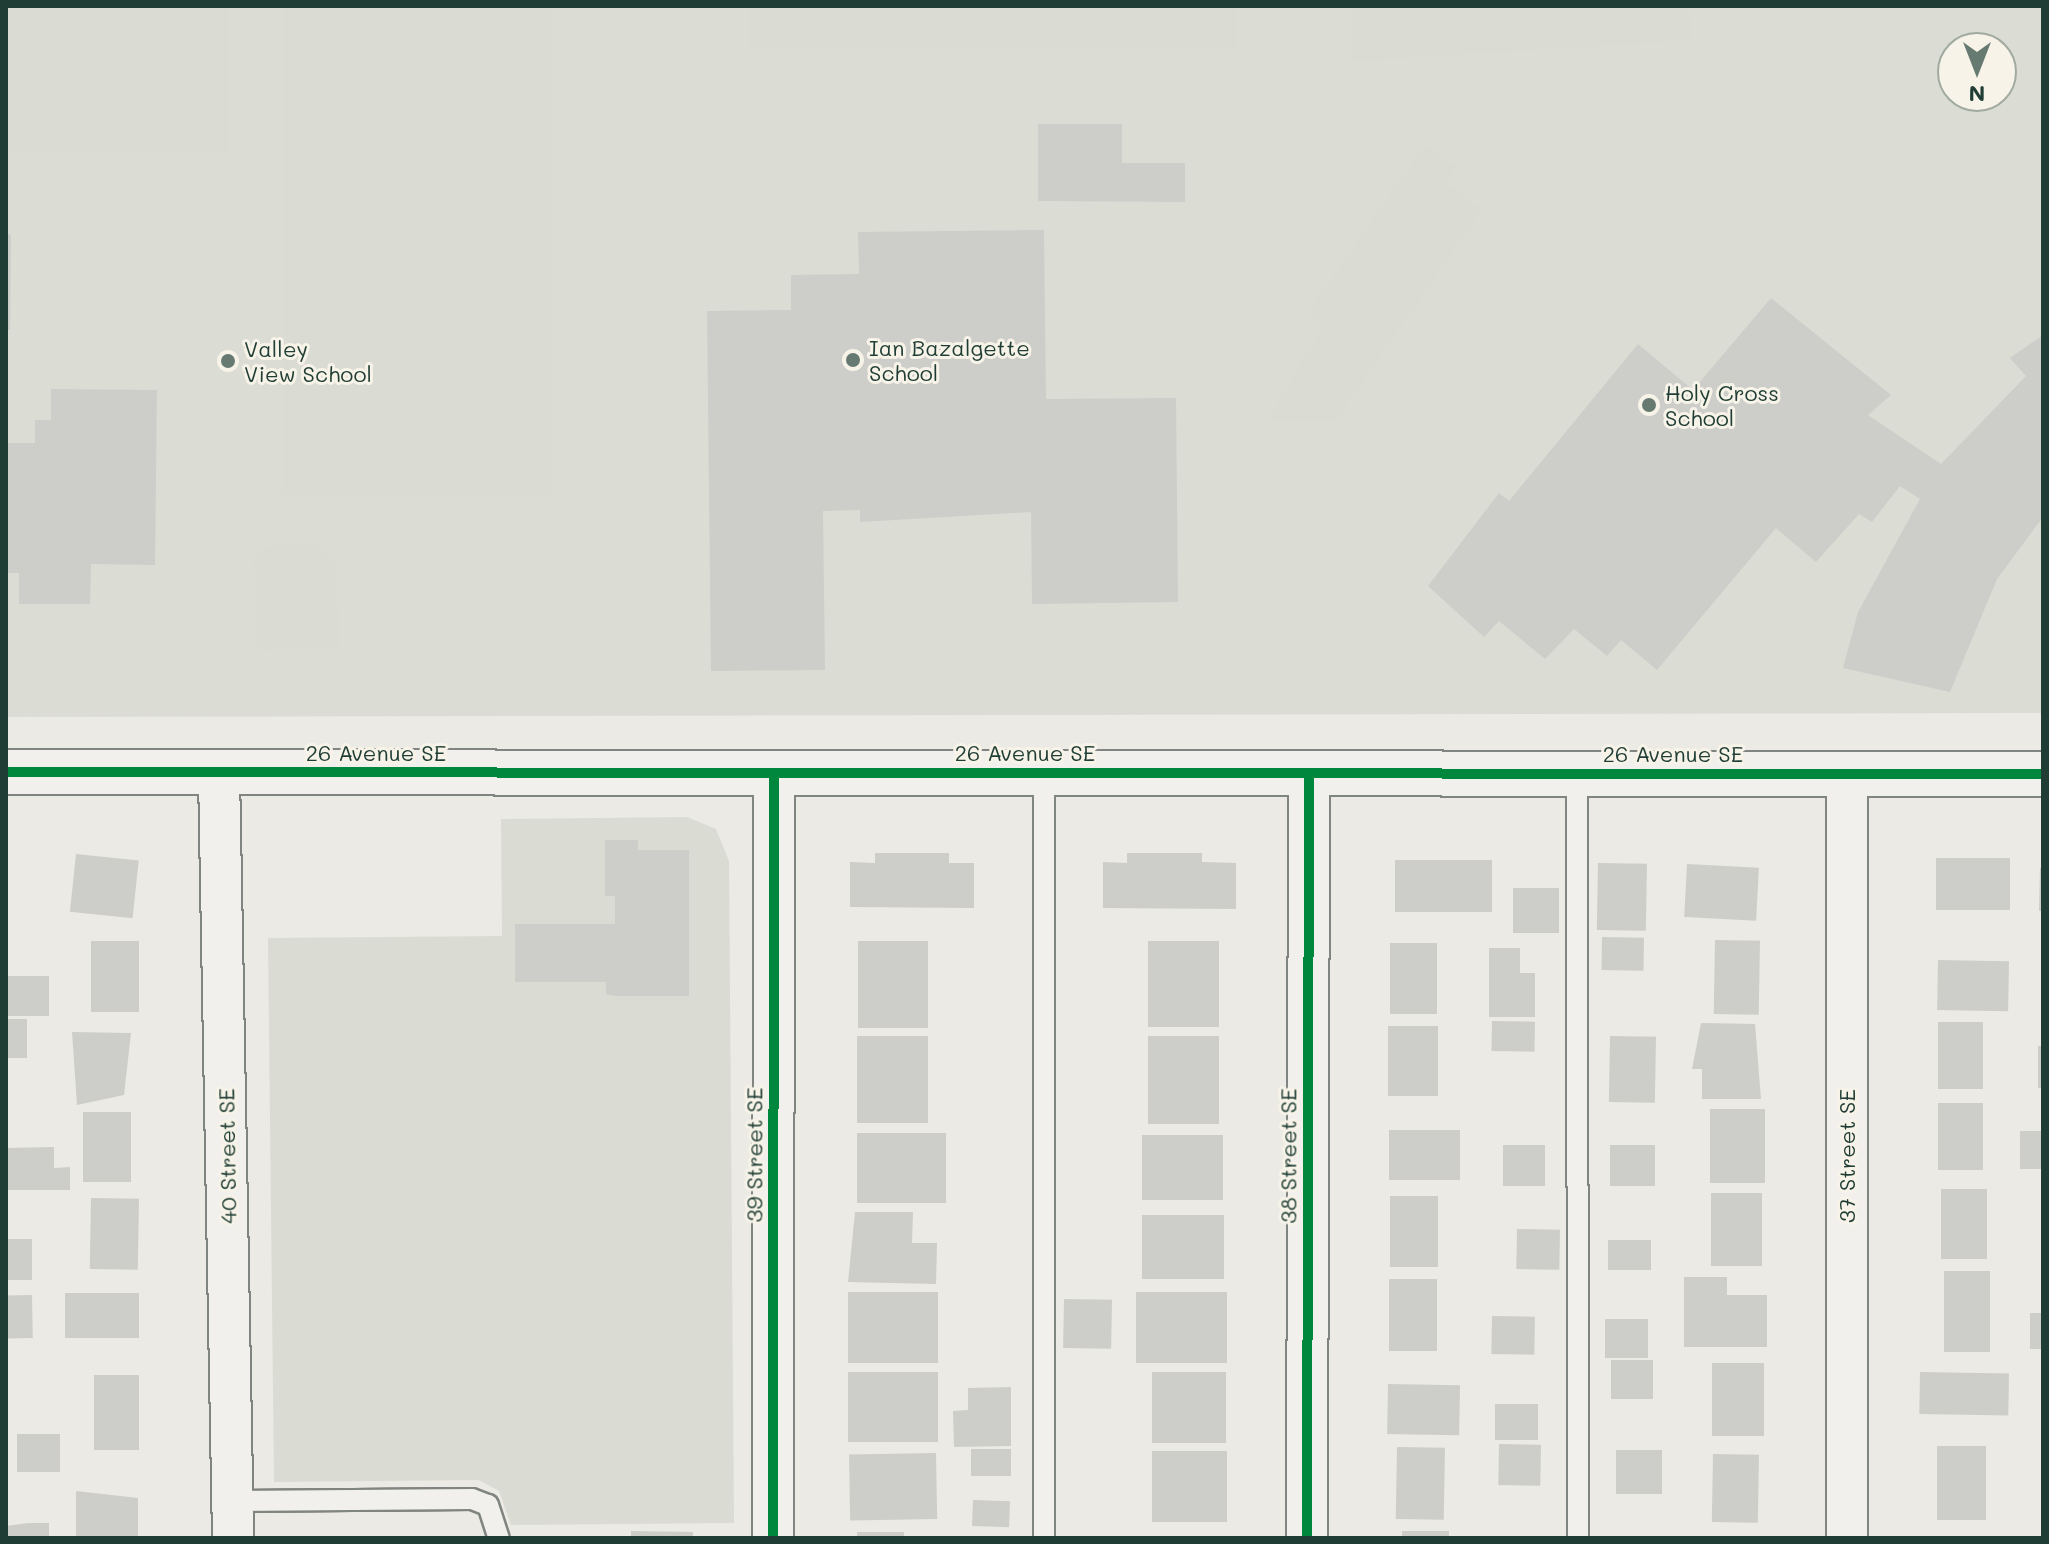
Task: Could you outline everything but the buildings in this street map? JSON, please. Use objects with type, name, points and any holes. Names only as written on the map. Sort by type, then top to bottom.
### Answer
[{"type":"street","name":"26 Avenue SE","points":[[6,772],[2043,774]]},
{"type":"street","name":"39 Street SE","points":[[773,1538],[774,773]]},
{"type":"street","name":"38 Street SE","points":[[1307,1538],[1309,773]]},
{"type":"street","name":"40 Street SE","points":[[219,774],[233,1520]]},
{"type":"street","name":"37 Street SE","points":[[1847,774],[1847,1538]]},
{"type":"lane","points":[[1044,773],[1044,1538]]},
{"type":"lane","points":[[1577,773],[1578,1538]]},
{"type":"lane","points":[[233,1520],[472,1499],[488,1505],[499,1538]]},
{"type":"shaded area","points":[[6,6],[2043,6],[2043,713],[6,717]]},
{"type":"shaded area","points":[[6,6],[229,6],[229,152],[6,152]]},
{"type":"shaded area","points":[[282,6],[553,6],[553,495],[282,495]]},
{"type":"shaded area","points":[[750,6],[1236,6],[1236,48],[750,48]]},
{"type":"shaded area","points":[[1351,6],[1689,6],[1691,40],[1354,61]]},
{"type":"shaded area","points":[[1424,146],[1455,167],[1444,183],[1482,210],[1336,420],[1268,420],[1323,326],[1310,310]]},
{"type":"shaded area","points":[[312,544],[336,565],[339,647],[258,650],[254,559],[272,545]]},
{"type":"shaded area","points":[[687,817],[716,829],[729,861],[734,1523],[511,1525],[499,1491],[479,1480],[274,1482],[268,938],[502,936],[501,819]]},
{"type":"cycle path","points":[[6,772],[2043,774]]},
{"type":"cycle path","points":[[773,1538],[774,773]]},
{"type":"cycle path","points":[[1307,1538],[1309,773]]},
{"type":"place","name":"Ian Bazalgette School","points":[[853,360]]},
{"type":"place","name":"Valley View School","points":[[228,361]]},
{"type":"place","name":"Holy Cross School","points":[[1649,405]]}]
